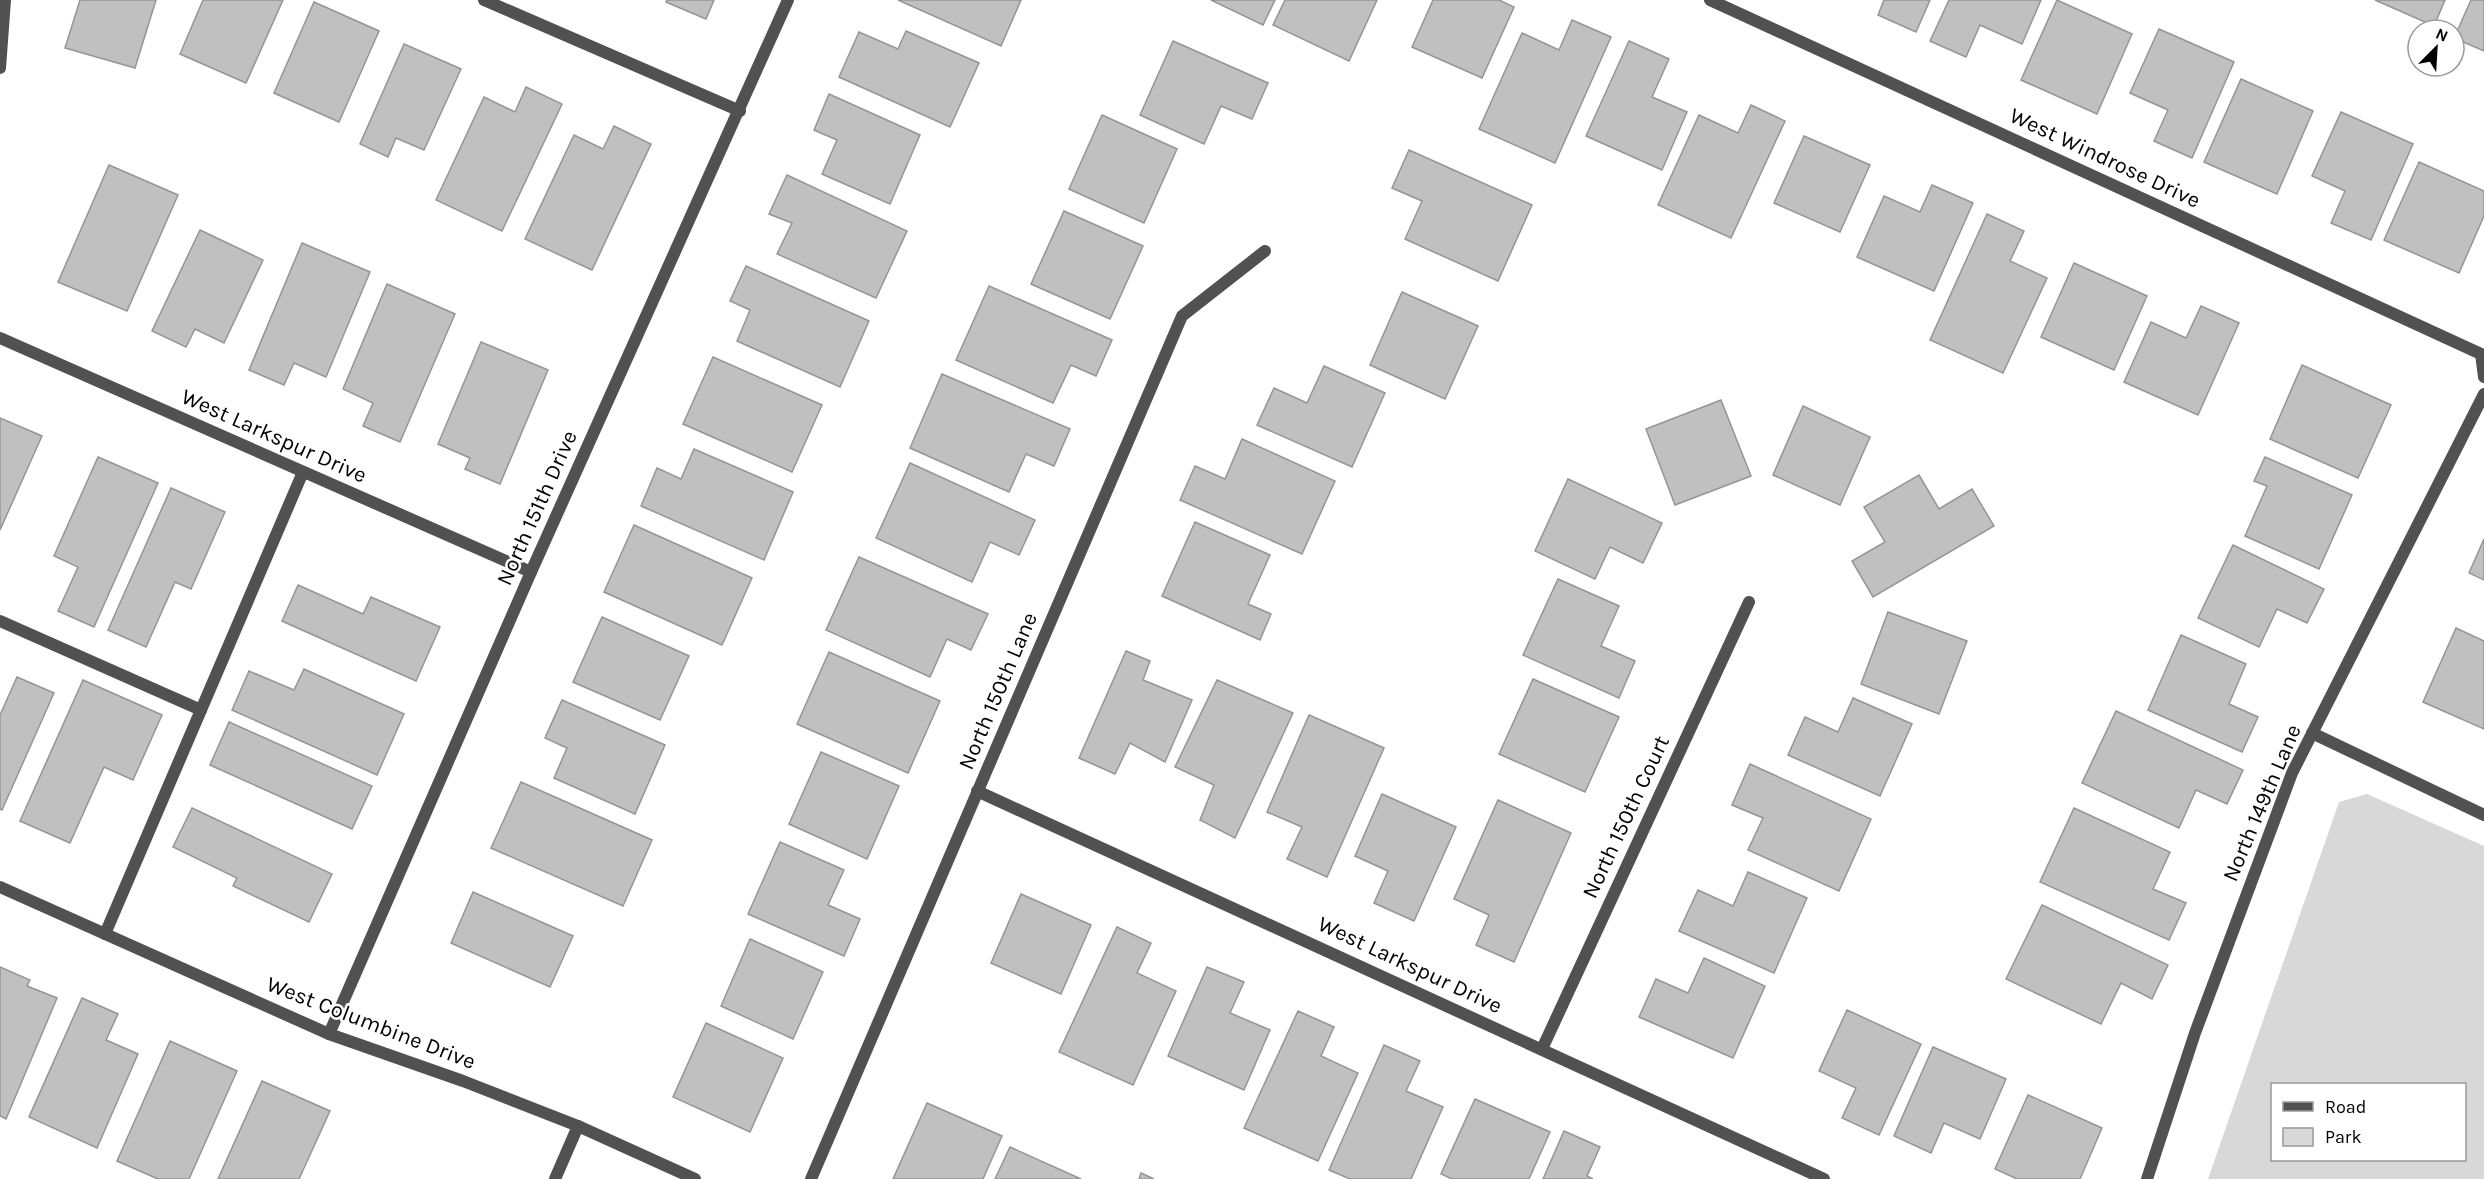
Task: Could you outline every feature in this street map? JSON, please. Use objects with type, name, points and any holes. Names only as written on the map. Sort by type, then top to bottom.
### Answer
[{"type":"street","points":[[0,68],[5,0]]},
{"type":"street","points":[[484,0],[740,111]]},
{"type":"street","name":"North 151th Drive","points":[[329,1034],[531,572],[788,0]]},
{"type":"street","name":"West Windrose Drive","points":[[1710,0],[2481,354],[2484,377]]},
{"type":"street","name":"North 150th Lane","points":[[811,1179],[1182,316],[1265,251]]},
{"type":"street","name":"West Larkspur Drive","points":[[0,338],[531,572]]},
{"type":"street","name":"North 149th Lane","points":[[2147,1179],[2195,1032],[2292,773],[2484,394]]},
{"type":"street","points":[[105,934],[303,472]]},
{"type":"street","name":"North 150th Court","points":[[1542,1049],[1749,602]]},
{"type":"street","points":[[0,621],[201,710]]},
{"type":"street","points":[[2312,733],[2484,815]]},
{"type":"street","name":"West Larkspur Drive","points":[[977,791],[1824,1179]]},
{"type":"street","name":"West Columbine Drive","points":[[0,887],[329,1034],[463,1081],[578,1126],[695,1179]]},
{"type":"street","points":[[555,1179],[578,1126]]},
{"type":"green space","points":[[2367,794],[2484,846],[2484,1179],[2208,1179],[2339,802]]},
{"type":"building","points":[[80,0],[156,0],[135,68],[65,48]]},
{"type":"building","points":[[203,0],[283,0],[246,83],[180,54]]},
{"type":"building","points":[[667,0],[714,0],[706,19],[666,2]]},
{"type":"building","points":[[898,0],[1021,0],[1001,46]]},
{"type":"building","points":[[1211,0],[1275,0],[1263,25]]},
{"type":"building","points":[[1285,0],[1377,0],[1349,61],[1273,25]]},
{"type":"building","points":[[1433,0],[1499,0],[1514,7],[1482,78],[1412,47]]},
{"type":"building","points":[[1884,0],[1930,0],[1916,32],[1878,15]]},
{"type":"building","points":[[1949,0],[2041,0],[2022,44],[1980,25],[1966,57],[1930,41]]},
{"type":"building","points":[[2057,0],[2132,34],[2097,114],[2021,80]]},
{"type":"building","points":[[2375,0],[2445,0],[2437,18],[2416,18]]},
{"type":"building","points":[[2471,0],[2484,0],[2484,51],[2466,43],[2466,18],[2463,18]]},
{"type":"building","points":[[314,2],[379,31],[339,122],[274,93]]},
{"type":"building","points":[[1572,20],[1611,37],[1555,163],[1479,129],[1522,33],[1559,50]]},
{"type":"building","points":[[2159,29],[2234,62],[2192,158],[2154,141],[2168,110],[2130,93]]},
{"type":"building","points":[[906,31],[979,63],[950,127],[839,77],[859,32],[898,49]]},
{"type":"building","points":[[1173,41],[1268,83],[1252,119],[1221,106],[1204,144],[1140,115]]},
{"type":"building","points":[[1629,41],[1669,59],[1652,97],[1687,112],[1662,170],[1586,136]]},
{"type":"building","points":[[404,44],[461,69],[424,150],[396,138],[388,157],[360,144]]},
{"type":"building","points":[[2241,79],[2313,111],[2277,194],[2204,162]]},
{"type":"building","points":[[526,87],[562,104],[502,231],[436,200],[484,97],[515,112]]},
{"type":"building","points":[[829,94],[920,135],[890,204],[822,174],[837,140],[814,130]]},
{"type":"building","points":[[1751,105],[1785,121],[1731,238],[1658,205],[1699,115],[1738,133]]},
{"type":"building","points":[[2341,112],[2413,144],[2371,240],[2331,223],[2345,191],[2312,176]]},
{"type":"building","points":[[1102,115],[1177,149],[1144,223],[1069,189]]},
{"type":"building","points":[[614,126],[651,144],[592,270],[525,239],[574,135],[603,149]]},
{"type":"building","points":[[1804,136],[1870,165],[1840,232],[1774,203]]},
{"type":"building","points":[[1409,150],[1532,205],[1498,281],[1405,239],[1422,201],[1392,188]]},
{"type":"building","points":[[2419,162],[2484,191],[2484,216],[2459,273],[2384,240]]},
{"type":"building","points":[[109,165],[178,195],[127,311],[58,282]]},
{"type":"building","points":[[787,175],[907,231],[876,298],[777,254],[792,223],[769,214]]},
{"type":"building","points":[[1932,185],[1973,203],[1934,291],[1857,257],[1884,196],[1920,212]]},
{"type":"building","points":[[1064,211],[1143,246],[1110,319],[1031,284]]},
{"type":"building","points":[[1987,214],[2024,231],[2010,261],[2047,278],[2003,373],[1930,340]]},
{"type":"building","points":[[200,230],[263,260],[224,343],[195,329],[186,347],[152,331]]},
{"type":"building","points":[[302,243],[370,272],[326,377],[294,363],[284,385],[249,370]]},
{"type":"building","points":[[2074,263],[2147,296],[2114,370],[2041,337]]},
{"type":"building","points":[[746,266],[869,321],[840,387],[737,341],[750,310],[730,301]]},
{"type":"building","points":[[387,284],[455,314],[400,442],[363,426],[373,403],[343,389]]},
{"type":"building","points":[[989,286],[1112,340],[1096,376],[1071,365],[1053,403],[956,360]]},
{"type":"building","points":[[1402,292],[1478,326],[1445,399],[1370,365]]},
{"type":"building","points":[[2201,306],[2239,323],[2198,415],[2124,382],[2151,322],[2186,338]]},
{"type":"building","points":[[481,342],[548,370],[500,484],[465,469],[470,458],[438,444]]},
{"type":"building","points":[[713,357],[822,405],[792,472],[683,424]]},
{"type":"building","points":[[2302,365],[2391,405],[2358,478],[2270,439]]},
{"type":"building","points":[[1324,366],[1385,393],[1352,467],[1257,425],[1274,388],[1307,403]]},
{"type":"building","points":[[942,374],[1070,429],[1054,466],[1026,454],[1009,492],[910,448]]},
{"type":"building","points":[[1721,400],[1751,476],[1675,505],[1646,429]]},
{"type":"building","points":[[1803,406],[1870,437],[1840,505],[1773,475]]},
{"type":"building","points":[[0,418],[42,436],[0,530]]},
{"type":"building","points":[[1242,439],[1335,481],[1302,554],[1180,500],[1195,466],[1225,479]]},
{"type":"building","points":[[694,449],[793,492],[764,560],[641,506],[657,468],[681,479]]},
{"type":"building","points":[[98,457],[158,483],[94,627],[58,611],[78,567],[54,556]]},
{"type":"building","points":[[2265,457],[2352,495],[2319,569],[2245,536],[2267,486],[2254,481]]},
{"type":"building","points":[[910,463],[1035,520],[1019,555],[990,542],[972,582],[876,538]]},
{"type":"building","points":[[1919,475],[1939,509],[1972,489],[1994,526],[1873,597],[1852,561],[1885,542],[1864,507]]},
{"type":"building","points":[[1568,479],[1662,523],[1643,563],[1610,547],[1595,579],[1535,551]]},
{"type":"building","points":[[171,488],[225,512],[191,589],[175,582],[146,647],[108,630]]},
{"type":"building","points":[[1195,522],[1270,555],[1248,604],[1271,614],[1260,640],[1162,596]]},
{"type":"building","points":[[634,525],[752,578],[722,645],[604,592]]},
{"type":"building","points":[[2484,539],[2484,580],[2469,573]]},
{"type":"building","points":[[2233,545],[2324,589],[2307,623],[2277,609],[2259,647],[2198,618]]},
{"type":"building","points":[[859,557],[988,614],[971,650],[947,639],[930,677],[826,630]]},
{"type":"building","points":[[1558,579],[1619,606],[1601,646],[1635,661],[1619,698],[1523,655]]},
{"type":"building","points":[[298,585],[363,614],[371,597],[440,627],[416,681],[282,621]]},
{"type":"building","points":[[1888,612],[1967,641],[1939,714],[1861,684]]},
{"type":"building","points":[[602,617],[689,656],[660,720],[573,682]]},
{"type":"building","points":[[2456,628],[2484,641],[2484,729],[2423,702]]},
{"type":"building","points":[[2181,635],[2246,664],[2229,704],[2258,717],[2242,752],[2148,710]]},
{"type":"building","points":[[1126,651],[1150,661],[1143,680],[1192,700],[1165,762],[1130,743],[1115,774],[1079,758]]},
{"type":"building","points":[[829,652],[940,701],[908,773],[797,724]]},
{"type":"building","points":[[304,669],[404,714],[377,775],[232,710],[249,671],[294,690]]},
{"type":"building","points":[[17,677],[54,693],[2,810],[0,809],[0,715]]},
{"type":"building","points":[[1533,679],[1619,717],[1585,792],[1499,754]]},
{"type":"building","points":[[83,680],[162,715],[133,780],[104,767],[70,843],[20,821]]},
{"type":"building","points":[[1217,680],[1293,713],[1235,838],[1200,820],[1214,785],[1175,767]]},
{"type":"building","points":[[1853,698],[1912,724],[1880,796],[1788,755],[1805,717],[1838,732]]},
{"type":"building","points":[[562,700],[665,745],[635,814],[554,778],[567,748],[545,738]]},
{"type":"building","points":[[2116,711],[2243,770],[2227,804],[2196,790],[2179,828],[2082,783]]},
{"type":"building","points":[[1309,715],[1384,748],[1327,877],[1287,859],[1302,827],[1267,812]]},
{"type":"building","points":[[229,722],[372,786],[352,829],[210,765]]},
{"type":"building","points":[[821,752],[899,786],[867,859],[789,824]]},
{"type":"building","points":[[1750,764],[1871,819],[1839,891],[1748,850],[1763,818],[1732,805]]},
{"type":"building","points":[[521,782],[652,840],[623,906],[491,848]]},
{"type":"building","points":[[1382,794],[1456,827],[1414,921],[1374,903],[1388,871],[1355,856]]},
{"type":"building","points":[[1498,800],[1571,833],[1514,962],[1476,945],[1489,915],[1454,899]]},
{"type":"building","points":[[192,808],[332,874],[309,922],[233,886],[237,878],[173,847]]},
{"type":"building","points":[[2074,808],[2170,852],[2153,889],[2186,903],[2169,940],[2040,882]]},
{"type":"building","points":[[780,842],[844,870],[828,905],[860,919],[844,956],[748,914]]},
{"type":"building","points":[[1748,872],[1807,898],[1774,973],[1679,931],[1698,890],[1733,906]]},
{"type":"building","points":[[473,892],[573,936],[550,987],[451,943]]},
{"type":"building","points":[[1021,894],[1091,925],[1061,994],[991,963]]},
{"type":"building","points":[[2042,905],[2168,965],[2152,999],[2121,983],[2101,1024],[2006,979]]},
{"type":"building","points":[[1117,927],[1151,943],[1137,973],[1176,991],[1133,1085],[1059,1052]]},
{"type":"building","points":[[750,939],[823,972],[793,1039],[721,1006]]},
{"type":"building","points":[[1704,958],[1765,986],[1733,1058],[1639,1017],[1656,979],[1688,993]]},
{"type":"building","points":[[0,967],[30,980],[27,986],[57,998],[6,1119],[0,1116]]},
{"type":"building","points":[[1207,967],[1244,982],[1230,1013],[1270,1030],[1244,1090],[1168,1056]]},
{"type":"building","points":[[82,998],[118,1014],[106,1040],[138,1054],[97,1148],[29,1117]]},
{"type":"building","points":[[1847,1010],[1921,1044],[1879,1135],[1842,1118],[1856,1088],[1819,1071]]},
{"type":"building","points":[[1298,1011],[1334,1027],[1321,1056],[1358,1073],[1318,1161],[1244,1128]]},
{"type":"building","points":[[706,1023],[783,1058],[750,1132],[673,1097]]},
{"type":"building","points":[[170,1041],[237,1071],[189,1179],[158,1179],[117,1161]]},
{"type":"building","points":[[1384,1045],[1420,1061],[1406,1091],[1443,1107],[1411,1179],[1350,1179],[1329,1170]]},
{"type":"building","points":[[1933,1047],[2006,1079],[1980,1139],[1944,1123],[1931,1153],[1894,1136]]},
{"type":"building","points":[[262,1081],[330,1111],[299,1179],[218,1179]]},
{"type":"building","points":[[2028,1095],[2102,1128],[2080,1179],[2017,1179],[1995,1169]]},
{"type":"building","points":[[1475,1099],[1550,1132],[1529,1179],[1452,1179],[1441,1174]]},
{"type":"building","points":[[927,1103],[1002,1136],[983,1179],[893,1179]]},
{"type":"building","points":[[1564,1131],[1600,1147],[1587,1176],[1593,1179],[1543,1179]]},
{"type":"building","points":[[1010,1147],[1081,1179],[995,1179]]},
{"type":"building","points":[[1141,1173],[1154,1179],[1139,1179]]}]
